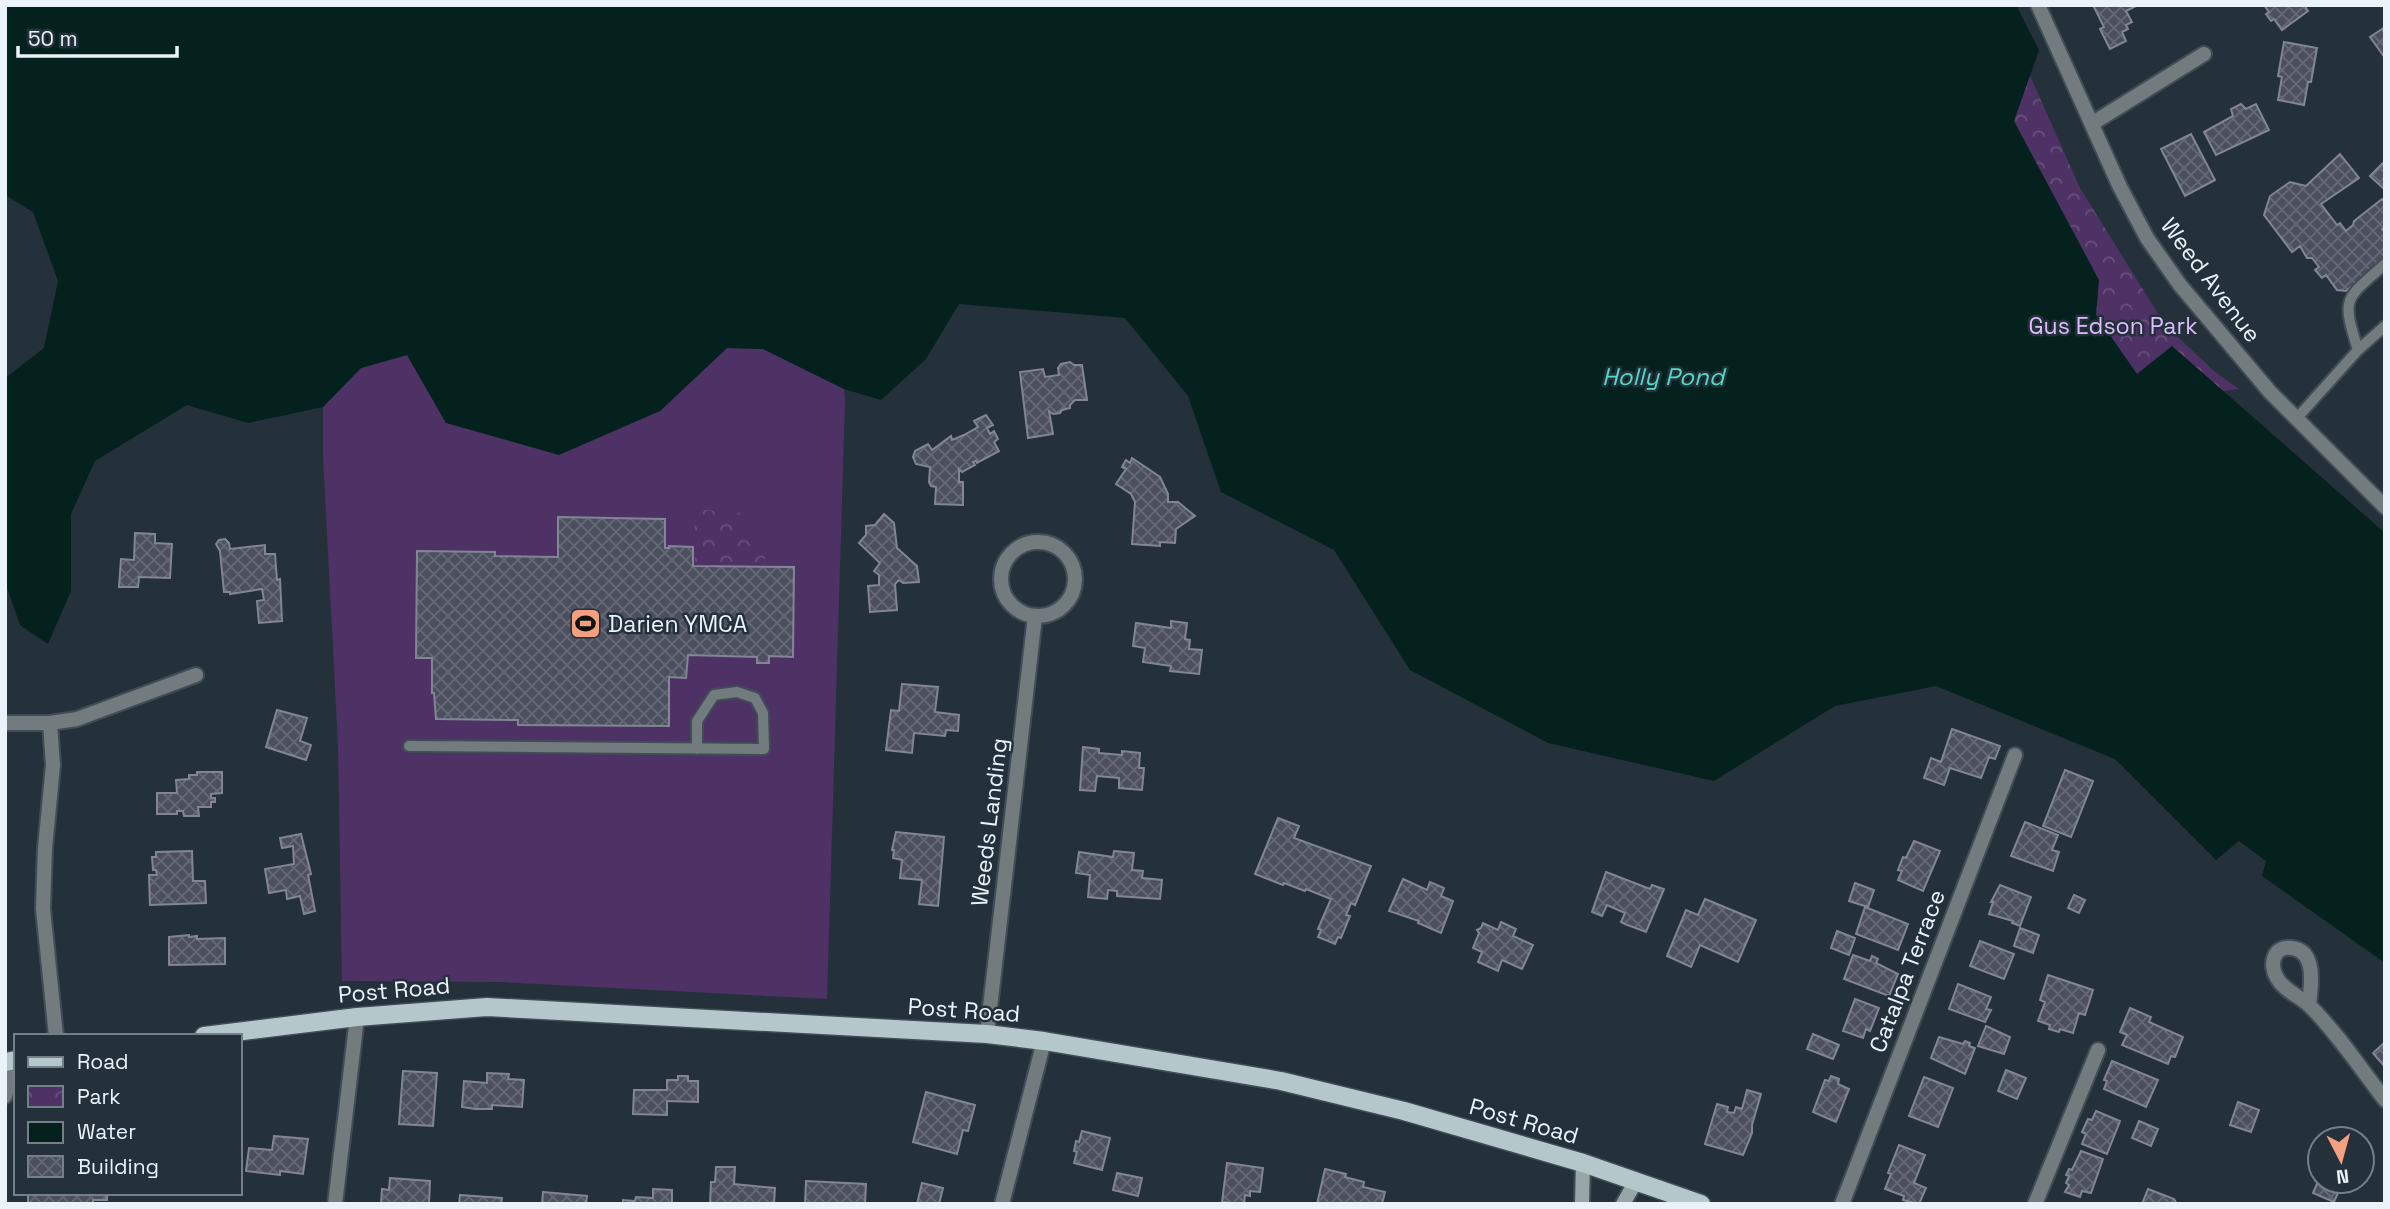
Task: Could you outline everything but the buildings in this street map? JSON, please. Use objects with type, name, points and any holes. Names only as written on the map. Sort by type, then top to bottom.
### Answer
[{"type":"main road","name":"Post Road","points":[[220,1034],[357,1017],[487,1007],[987,1034],[1281,1081],[1404,1111],[1583,1163],[1701,1204]]},
{"type":"main road","points":[[1582,1204],[1583,1163]]},
{"type":"main road","points":[[1623,1204],[1636,1181]]},
{"type":"street","name":"Weed Avenue","points":[[2038,5],[2120,187],[2147,238],[2216,330],[2297,418],[2385,507]]},
{"type":"street","points":[[2093,123],[2204,54]]},
{"type":"street","points":[[1040,541],[1053,544],[1064,551],[1072,562],[1075,574],[1069,599],[1060,609],[1048,615],[1035,616],[1012,606],[1004,595],[1001,570],[1016,548],[1027,542],[1040,541]]},
{"type":"street","name":"Weeds Landing","points":[[987,1034],[1035,616]]},
{"type":"street","points":[[5,723],[50,723],[77,719],[196,675]]},
{"type":"street","points":[[50,723],[52,765],[43,909],[56,1034]]},
{"type":"street","name":"Catalpa Terrace","points":[[1842,1204],[2015,755]]},
{"type":"street","points":[[2309,1004],[2385,1100]]},
{"type":"street","points":[[335,1204],[357,1017]]},
{"type":"street","points":[[1002,1204],[1044,1041]]},
{"type":"street","points":[[2035,1204],[2098,1051]]},
{"type":"street","points":[[5,1096],[14,1067]]},
{"type":"lane","points":[[2358,350],[2347,316],[2351,295],[2385,264]]},
{"type":"lane","points":[[2297,418],[2358,350],[2385,326]]},
{"type":"lane","points":[[409,746],[698,749],[764,749],[763,713],[755,698],[737,692],[714,695],[697,721],[698,749]]},
{"type":"green space","name":"Gus Edson Park","points":[[2006,22],[2080,188],[2165,325],[2215,372],[2239,389],[2164,399],[2125,396],[2001,99]]},
{"type":"green space","name":"Darien YMCA","points":[[727,348],[763,349],[844,389],[827,999],[499,982],[342,981],[338,745],[323,456],[323,407],[361,368],[407,355],[446,423],[660,411]]},
{"type":"green space","points":[[694,509],[743,513],[746,527],[762,550],[766,565],[695,564]]},
{"type":"water","name":"Holly Pond","points":[[5,5],[2016,5],[2039,50],[2014,121],[2099,280],[2096,315],[2137,374],[2172,346],[2385,533],[2385,963],[2262,876],[2266,861],[2239,841],[2216,860],[2115,759],[1936,686],[1835,706],[1714,781],[1548,743],[1410,670],[1334,550],[1221,492],[1188,396],[1125,318],[959,304],[926,359],[881,400],[844,389],[763,349],[727,348],[660,411],[559,455],[446,423],[407,355],[361,368],[323,407],[248,423],[187,405],[95,461],[71,514],[71,591],[48,644],[20,625],[5,582],[5,378],[44,348],[58,281],[33,212],[5,195]]},
{"type":"place","name":"Darien YMCA","points":[[585,624]]}]
